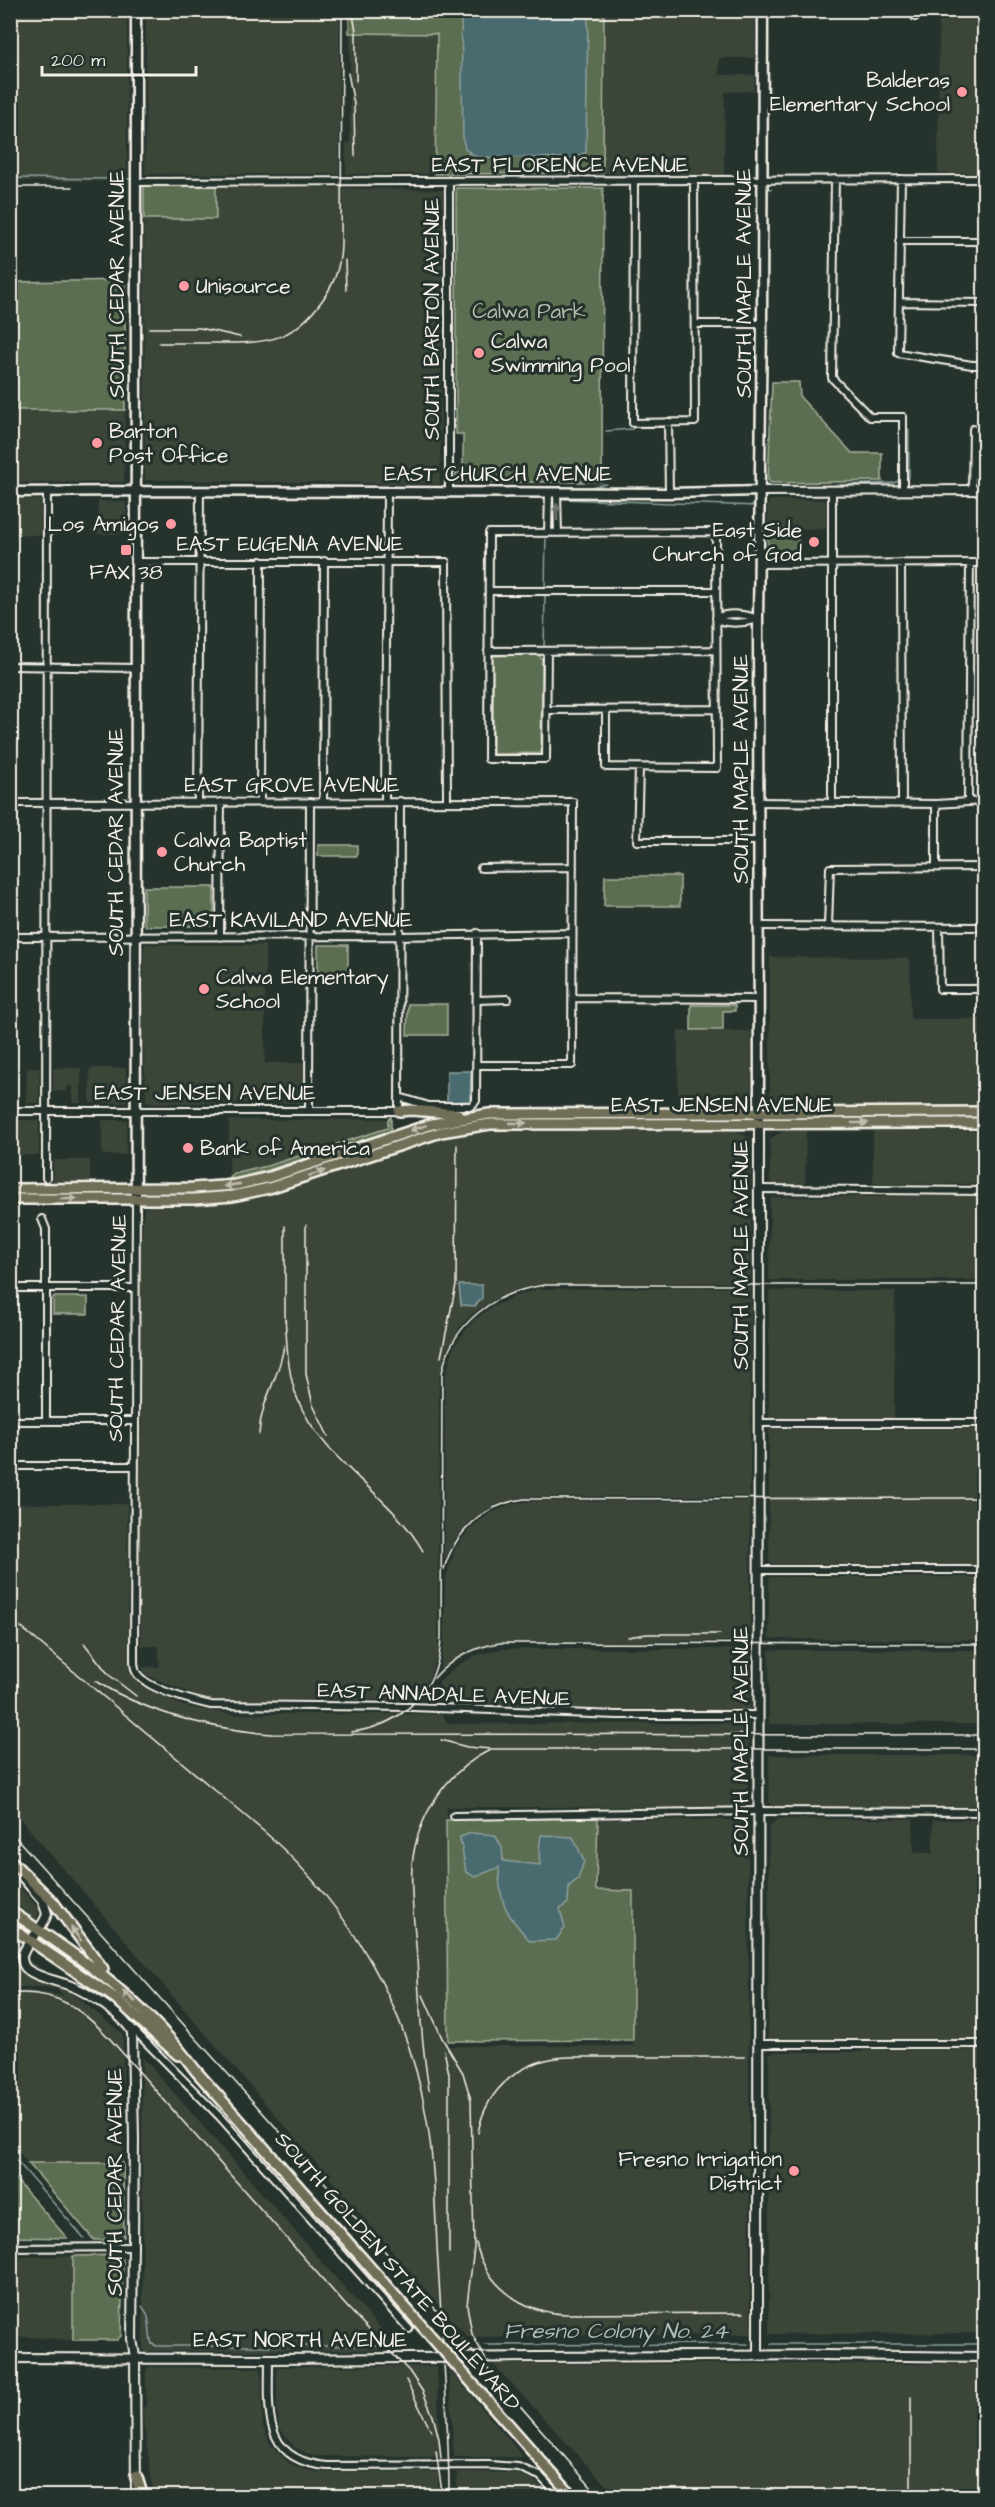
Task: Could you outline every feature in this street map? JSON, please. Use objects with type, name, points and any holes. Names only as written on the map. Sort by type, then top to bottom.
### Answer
[{"type":"highway","points":[[136,2476],[142,2496]]},
{"type":"main road","name":"SOUTH CEDAR AVENUE","points":[[136,10],[133,802],[136,1199]]},
{"type":"main road","name":"SOUTH MAPLE AVENUE","points":[[759,1112],[758,618],[763,10]]},
{"type":"main road","name":"EAST CHURCH AVENUE","points":[[10,492],[135,490],[669,493],[759,491]]},
{"type":"main road","points":[[399,1112],[412,1110],[475,1115]]},
{"type":"main road","name":"EAST JENSEN AVENUE","points":[[475,1115],[513,1112],[984,1112]]},
{"type":"main road","points":[[10,1189],[193,1188],[244,1183],[432,1124],[475,1115]]},
{"type":"main road","name":"EAST JENSEN AVENUE","points":[[10,1199],[213,1198],[258,1191],[460,1128],[504,1123],[984,1123]]},
{"type":"main road","points":[[10,1862],[53,1902],[111,1981]]},
{"type":"main road","name":"SOUTH GOLDEN STATE BOULEVARD","points":[[10,1911],[36,1935],[115,1998],[196,2070]]},
{"type":"main road","name":"SOUTH GOLDEN STATE BOULEVARD","points":[[10,1927],[36,1935],[111,1981],[152,2018],[572,2496]]},
{"type":"street","name":"EAST FLORENCE AVENUE","points":[[136,182],[984,178]]},
{"type":"street","points":[[835,179],[832,378],[870,417],[903,417],[903,490]]},
{"type":"street","points":[[901,179],[898,353],[984,365]]},
{"type":"street","points":[[634,181],[633,423],[694,422],[694,181]]},
{"type":"street","name":"SOUTH BARTON AVENUE","points":[[449,182],[449,492]]},
{"type":"street","points":[[899,241],[984,241]]},
{"type":"street","points":[[899,302],[984,303]]},
{"type":"street","points":[[695,324],[762,324]]},
{"type":"street","points":[[668,422],[669,493]]},
{"type":"street","points":[[972,490],[973,429]]},
{"type":"street","points":[[832,490],[832,801]]},
{"type":"street","name":"EAST CHURCH AVENUE","points":[[759,491],[984,490]]},
{"type":"street","points":[[198,802],[200,491]]},
{"type":"street","points":[[385,801],[387,492]]},
{"type":"street","points":[[549,533],[553,492]]},
{"type":"street","points":[[553,492],[558,533]]},
{"type":"street","points":[[46,1178],[47,493]]},
{"type":"street","points":[[547,651],[546,759],[488,759],[489,533],[716,532],[717,768],[606,767],[606,710]]},
{"type":"street","name":"EAST EUGENIA AVENUE","points":[[134,562],[386,560],[446,562],[447,801]]},
{"type":"street","points":[[260,802],[261,561]]},
{"type":"street","points":[[323,802],[324,561]]},
{"type":"street","points":[[968,801],[970,563]]},
{"type":"street","points":[[759,564],[984,563]]},
{"type":"street","points":[[901,564],[902,802]]},
{"type":"street","points":[[489,591],[716,591]]},
{"type":"street","points":[[716,618],[721,622],[750,622],[758,618]]},
{"type":"street","points":[[488,651],[716,650]]},
{"type":"street","points":[[10,666],[135,668]]},
{"type":"street","points":[[547,710],[717,709]]},
{"type":"street","points":[[639,768],[637,841],[758,841]]},
{"type":"street","points":[[399,1112],[400,801]]},
{"type":"street","points":[[759,801],[936,804],[984,801]]},
{"type":"street","points":[[220,937],[221,802]]},
{"type":"street","points":[[309,1111],[310,802]]},
{"type":"street","name":"EAST GROVE AVENUE","points":[[10,803],[573,802],[573,867]]},
{"type":"street","points":[[936,804],[936,867]]},
{"type":"street","points":[[477,1065],[572,1065],[573,867],[481,868]]},
{"type":"street","points":[[828,926],[830,867],[984,867]]},
{"type":"street","points":[[760,927],[984,927]]},
{"type":"street","points":[[939,927],[940,989],[984,989]]},
{"type":"street","points":[[399,1097],[422,1105],[450,1107],[471,1106],[477,1099],[477,933]]},
{"type":"street","name":"EAST KAVILAND AVENUE","points":[[10,937],[310,937],[573,933]]},
{"type":"street","points":[[573,998],[759,999]]},
{"type":"street","points":[[478,1000],[508,999]]},
{"type":"street","name":"EAST JENSEN AVENUE","points":[[10,1111],[399,1112]]},
{"type":"street","name":"SOUTH MAPLE AVENUE","points":[[758,2356],[759,1112]]},
{"type":"street","points":[[759,1189],[984,1191]]},
{"type":"street","name":"SOUTH CEDAR AVENUE","points":[[136,1199],[133,1466],[134,1658],[137,1674]]},
{"type":"street","points":[[42,1219],[46,1229],[46,1421]]},
{"type":"street","points":[[10,1288],[134,1288]]},
{"type":"street","points":[[10,1421],[134,1421]]},
{"type":"street","points":[[759,1423],[984,1423]]},
{"type":"street","points":[[10,1466],[133,1466]]},
{"type":"street","points":[[759,1570],[984,1570]]},
{"type":"street","name":"EAST ANNADALE AVENUE","points":[[137,1674],[150,1685],[211,1705],[411,1707],[607,1715],[759,1715]]},
{"type":"street","points":[[454,1816],[759,1811],[984,1812]]},
{"type":"street","points":[[10,1862],[47,1908],[47,1917],[22,1958],[28,1970],[80,1990],[106,2006],[130,2026],[220,2117],[409,2329]]},
{"type":"street","name":"SOUTH CEDAR AVENUE","points":[[130,2026],[133,2048],[132,2339],[135,2357],[136,2496]]},
{"type":"street","points":[[758,2044],[984,2044]]},
{"type":"street","points":[[10,2248],[134,2247]]},
{"type":"street","name":"EAST NORTH AVENUE","points":[[10,2358],[984,2357]]},
{"type":"street","points":[[270,2359],[270,2424],[278,2444],[298,2460],[328,2466],[489,2464],[519,2467],[540,2476],[559,2496]]},
{"type":"shaded area","points":[[11,10],[127,11],[127,181],[11,181]]},
{"type":"shaded area","points":[[146,11],[340,11],[339,174],[145,174]]},
{"type":"shaded area","points":[[604,11],[755,11],[755,58],[719,58],[719,75],[755,75],[754,91],[725,92],[724,176],[603,173]]},
{"type":"shaded area","name":"Balderas Elementary School","points":[[939,11],[984,11],[984,173],[938,173]]},
{"type":"shaded area","points":[[350,32],[436,33],[435,174],[346,174],[346,143],[350,143]]},
{"type":"shaded area","points":[[216,186],[444,190],[440,484],[145,480],[144,219],[216,219]]},
{"type":"shaded area","points":[[16,410],[125,410],[124,482],[17,483]]},
{"type":"shaded area","points":[[11,499],[41,500],[42,535],[11,535]]},
{"type":"shaded area","points":[[772,500],[826,500],[826,529],[767,528],[768,502]]},
{"type":"shaded area","points":[[98,501],[126,502],[126,534],[98,534]]},
{"type":"shaded area","name":"Calwa Elementary School","points":[[146,944],[265,945],[265,1063],[304,1063],[303,1103],[146,1103],[143,1032],[144,947]]},
{"type":"shaded area","points":[[770,957],[910,958],[910,1019],[984,1019],[984,1106],[777,1106],[770,1098]]},
{"type":"shaded area","points":[[678,1031],[751,1031],[751,1101],[747,1105],[678,1105]]},
{"type":"shaded area","points":[[27,1068],[40,1068],[39,1103],[26,1103]]},
{"type":"shaded area","points":[[53,1068],[81,1068],[81,1103],[73,1103],[72,1086],[67,1086],[67,1091],[53,1091]]},
{"type":"shaded area","points":[[90,1068],[126,1068],[127,1103],[90,1103]]},
{"type":"shaded area","points":[[388,1119],[388,1128],[229,1177],[229,1120]]},
{"type":"shaded area","points":[[10,1120],[39,1120],[39,1155],[11,1155]]},
{"type":"shaded area","points":[[102,1120],[127,1120],[126,1155],[102,1155]]},
{"type":"shaded area","points":[[485,1131],[737,1131],[751,1139],[751,1282],[535,1285],[521,1288],[492,1301],[471,1315],[461,1326],[448,1348],[439,1380],[438,1652],[430,1677],[414,1700],[207,1700],[145,1674],[142,1667],[159,1667],[159,1646],[141,1646],[137,1533],[137,1440],[141,1435],[141,1241],[144,1209],[151,1205],[242,1198],[282,1189],[434,1140]]},
{"type":"shaded area","points":[[784,1131],[806,1131],[805,1184],[770,1182],[770,1139]]},
{"type":"shaded area","points":[[873,1131],[984,1131],[984,1184],[873,1184]]},
{"type":"shaded area","points":[[53,1160],[90,1160],[90,1181],[53,1181]]},
{"type":"shaded area","points":[[984,1196],[984,1280],[769,1280],[770,1200],[772,1197]]},
{"type":"shaded area","points":[[751,1287],[750,1496],[515,1499],[493,1506],[472,1520],[455,1539],[444,1561],[445,1378],[454,1346],[473,1321],[490,1308],[515,1296],[538,1289]]},
{"type":"shaded area","points":[[769,1291],[895,1291],[894,1418],[769,1418]]},
{"type":"shaded area","points":[[769,1429],[984,1429],[984,1565],[771,1564],[769,1561]]},
{"type":"shaded area","points":[[535,1501],[750,1501],[750,1641],[500,1642],[467,1650],[439,1671],[444,1645],[445,1580],[456,1547],[470,1528],[489,1514],[511,1504]]},
{"type":"shaded area","points":[[10,1504],[127,1504],[129,1671],[141,1686],[183,1706],[230,1714],[441,1714],[449,1724],[747,1723],[749,1726],[747,1803],[743,1807],[447,1807],[447,2046],[633,2046],[633,1891],[598,1891],[598,1819],[748,1820],[752,2334],[468,2337],[449,2317],[11,1808]]},
{"type":"shaded area","points":[[769,1577],[984,1577],[984,1640],[769,1639]]},
{"type":"shaded area","points":[[500,1649],[750,1649],[750,1710],[607,1710],[439,1700],[439,1682],[455,1667],[474,1656]]},
{"type":"shaded area","points":[[769,1650],[984,1650],[984,1724],[769,1724]]},
{"type":"shaded area","points":[[769,1755],[984,1755],[984,1806],[772,1806],[769,1802]]},
{"type":"shaded area","points":[[777,1819],[913,1819],[914,1853],[933,1853],[933,1820],[984,1820],[984,2039],[768,2040],[769,1827]]},
{"type":"shaded area","points":[[11,1876],[39,1910],[36,1922],[11,1904]]},
{"type":"shaded area","points":[[10,1948],[42,1969],[123,2034],[123,2163],[28,2163],[11,2143],[11,1992],[30,1991],[64,1996],[56,1989],[11,1987]]},
{"type":"shaded area","points":[[863,2050],[984,2050],[984,2333],[769,2334],[769,2055],[773,2052],[862,2052]]},
{"type":"shaded area","points":[[142,2057],[153,2069],[399,2350],[143,2351]]},
{"type":"shaded area","points":[[73,2256],[73,2340],[11,2336],[10,2257]]},
{"type":"shaded area","points":[[493,2364],[984,2364],[984,2496],[616,2496]]},
{"type":"shaded area","points":[[437,2366],[440,2457],[313,2456],[295,2448],[280,2429],[277,2411],[277,2367]]},
{"type":"shaded area","points":[[148,2367],[261,2368],[263,2427],[271,2445],[288,2462],[317,2472],[438,2472],[438,2496],[154,2496],[143,2418],[143,2407],[146,2407]]},
{"type":"shaded area","points":[[449,2369],[523,2457],[454,2457]]},
{"type":"shaded area","points":[[457,2472],[516,2473],[536,2482],[550,2496],[457,2496]]},
{"type":"green space","points":[[349,11],[604,11],[603,173],[435,174],[437,34],[349,33]]},
{"type":"green space","points":[[144,186],[216,186],[216,219],[144,219]]},
{"type":"green space","name":"Calwa Park","points":[[456,188],[603,188],[602,482],[456,482],[456,472],[463,471],[463,434],[456,434]]},
{"type":"green space","points":[[125,280],[125,410],[16,410],[15,282]]},
{"type":"green space","points":[[772,382],[799,382],[800,397],[852,453],[882,453],[882,481],[771,483],[768,480]]},
{"type":"green space","points":[[767,528],[798,529],[798,557],[772,557],[769,554]]},
{"type":"green space","points":[[538,654],[542,659],[541,753],[493,754],[493,656]]},
{"type":"green space","points":[[318,845],[357,845],[357,856],[318,856]]},
{"type":"green space","points":[[605,876],[680,876],[680,906],[604,906]]},
{"type":"green space","points":[[144,887],[214,887],[214,926],[146,926],[144,924]]},
{"type":"green space","points":[[318,945],[348,945],[348,974],[318,974]]},
{"type":"green space","points":[[408,1004],[447,1004],[447,1035],[407,1035]]},
{"type":"green space","points":[[691,1005],[735,1005],[735,1011],[723,1011],[723,1030],[691,1030]]},
{"type":"green space","points":[[391,1117],[391,1131],[268,1170],[228,1180],[234,1174],[388,1128],[388,1119]]},
{"type":"green space","points":[[53,1297],[88,1297],[88,1314],[53,1314]]},
{"type":"green space","points":[[598,1818],[596,1890],[633,1891],[633,2040],[448,2041],[446,1820]]},
{"type":"green space","points":[[28,2163],[123,2163],[124,2237],[120,2240],[94,2240]]},
{"type":"green space","points":[[11,2174],[67,2238],[11,2237]]},
{"type":"green space","points":[[120,2255],[123,2259],[121,2336],[117,2340],[73,2340],[73,2256]]},
{"type":"water","points":[[461,11],[588,11],[586,152],[576,158],[477,157],[465,149]]},
{"type":"water","points":[[447,1071],[471,1071],[470,1101],[447,1102]]},
{"type":"water","points":[[459,1285],[482,1285],[482,1298],[475,1306],[461,1305]]},
{"type":"water","points":[[472,1833],[495,1835],[502,1847],[503,1861],[540,1865],[541,1835],[573,1837],[584,1861],[578,1879],[569,1886],[568,1903],[560,1909],[565,1928],[556,1940],[530,1941],[515,1923],[502,1900],[499,1867],[475,1877],[466,1872],[460,1837]]},
{"type":"waterway","points":[[154,179],[447,177],[471,151]]},
{"type":"waterway","points":[[756,177],[756,163],[759,163]]},
{"type":"waterway","points":[[606,176],[689,177]]},
{"type":"waterway","points":[[10,178],[131,179]]},
{"type":"waterway","points":[[765,188],[771,189]]},
{"type":"waterway","points":[[606,431],[632,429],[637,425]]},
{"type":"waterway","points":[[906,478],[909,477],[909,429]]},
{"type":"waterway","points":[[793,487],[892,483],[902,480]]},
{"type":"waterway","points":[[586,488],[606,484]]},
{"type":"waterway","points":[[559,498],[581,497]]},
{"type":"waterway","points":[[538,498],[546,498]]},
{"type":"waterway","points":[[561,499],[757,506]]},
{"type":"waterway","points":[[545,589],[546,534]]},
{"type":"waterway","points":[[544,649],[545,594]]},
{"type":"waterway","name":"Fresno Colony No. 24","points":[[10,2153],[84,2238]]},
{"type":"waterway","name":"Fresno Colony No. 24","points":[[142,2306],[148,2315],[152,2344],[157,2346],[377,2346]]},
{"type":"waterway","name":"Fresno Colony No. 24","points":[[484,2345],[748,2344]]},
{"type":"waterway","name":"Fresno Colony No. 24","points":[[771,2344],[984,2344]]},
{"type":"railway","points":[[159,343],[249,342],[274,338],[297,327],[328,292],[337,271],[341,246],[342,10]]},
{"type":"railway","points":[[352,10],[356,31],[356,81]]},
{"type":"railway","points":[[348,73],[354,104],[355,156]]},
{"type":"railway","points":[[10,187],[72,187]]},
{"type":"railway","points":[[345,260],[346,290]]},
{"type":"railway","points":[[149,328],[200,328],[240,337]]},
{"type":"railway","points":[[441,1357],[456,1285],[457,1145]]},
{"type":"railway","points":[[306,1225],[306,1374],[313,1405],[328,1436]]},
{"type":"railway","points":[[285,1226],[285,1321]]},
{"type":"railway","points":[[351,1732],[387,1722],[402,1713],[415,1702],[434,1673],[441,1636],[442,1373],[455,1339],[466,1325],[493,1302],[527,1288],[545,1285],[984,1285]]},
{"type":"railway","points":[[285,1315],[288,1358],[294,1390],[310,1422],[324,1442],[394,1512],[423,1551]]},
{"type":"railway","points":[[259,1434],[263,1410],[279,1368],[284,1345]]},
{"type":"railway","points":[[444,1569],[449,1555],[464,1531],[484,1513],[524,1499],[984,1498]]},
{"type":"railway","points":[[10,1618],[267,1834],[297,1863],[350,1928],[391,2001],[406,2039],[418,2080],[430,2141],[446,2388],[449,2496]]},
{"type":"railway","points":[[628,1637],[647,1634],[720,1634]]},
{"type":"railway","points":[[84,1643],[109,1675],[136,1696]]},
{"type":"railway","points":[[434,1678],[464,1654],[500,1643],[984,1644]]},
{"type":"railway","points":[[95,1681],[116,1693],[180,1718],[203,1724],[272,1734],[984,1735]]},
{"type":"railway","points":[[441,1740],[467,1747],[491,1749],[984,1749]]},
{"type":"railway","points":[[429,2090],[421,2024],[412,1900],[412,1866],[415,1848],[427,1814],[447,1783],[474,1759],[490,1750]]},
{"type":"railway","points":[[10,1831],[298,2152],[599,2496]]},
{"type":"railway","points":[[10,1994],[41,1994],[67,2003],[90,2019],[111,2040],[349,2309],[409,2371],[423,2392],[433,2416],[441,2458]]},
{"type":"railway","points":[[423,1995],[442,2038],[463,2073],[471,2100],[474,2248],[467,2305],[472,2334],[486,2360]]},
{"type":"railway","points":[[444,2050],[449,2074],[449,2253]]},
{"type":"railway","points":[[478,2133],[482,2117],[498,2089],[523,2069],[537,2063],[569,2057],[745,2057]]},
{"type":"railway","points":[[476,2243],[488,2272],[497,2284],[521,2302],[549,2312],[565,2314],[744,2313]]},
{"type":"railway","points":[[406,2380],[431,2431]]},
{"type":"railway","points":[[911,2397],[911,2496]]},
{"type":"railway","points":[[436,2451],[442,2492]]},
{"type":"place","name":"Balderas Elementary School","points":[[962,92]]},
{"type":"place","name":"Unisource","points":[[184,286]]},
{"type":"place","name":"Calwa Swimming Pool","points":[[479,353]]},
{"type":"place","name":"Barton Post Office","points":[[97,443]]},
{"type":"place","name":"Los Amigos","points":[[171,524]]},
{"type":"place","name":"East Side Church of God","points":[[814,542]]},
{"type":"place","name":"FAX 38","points":[[126,550]]},
{"type":"place","name":"Calwa Baptist Church","points":[[162,852]]},
{"type":"place","name":"Calwa Elementary School","points":[[204,989]]},
{"type":"place","name":"Bank of America","points":[[188,1148]]},
{"type":"place","name":"Fresno Irrigation District","points":[[794,2171]]}]
